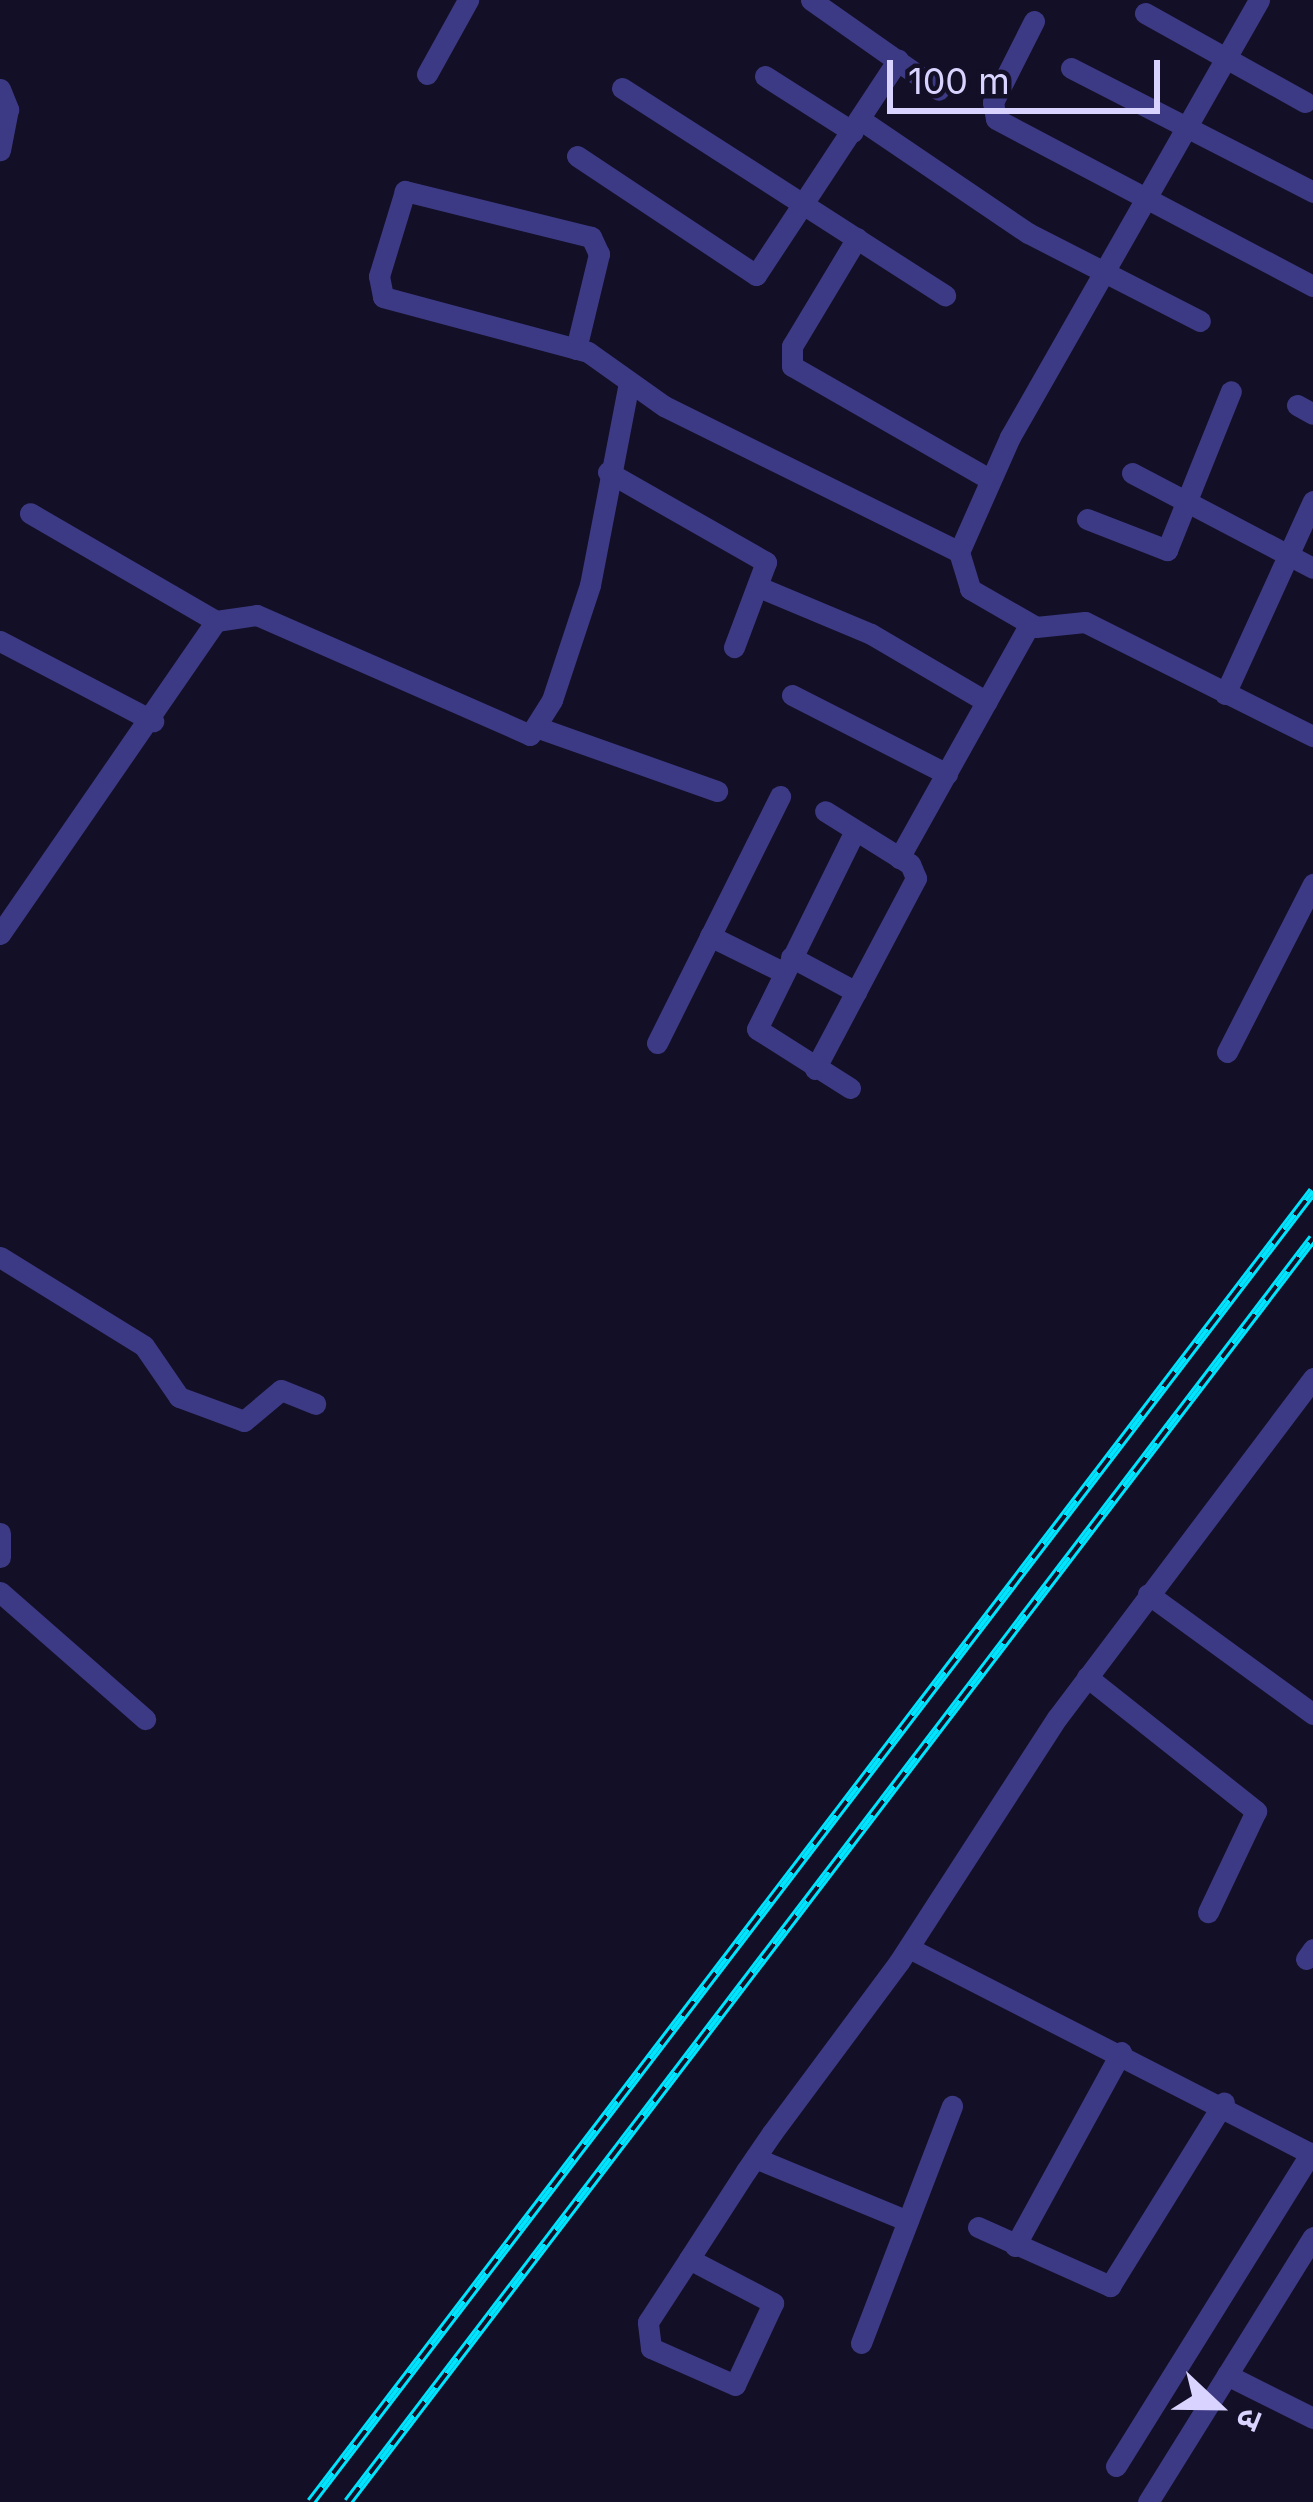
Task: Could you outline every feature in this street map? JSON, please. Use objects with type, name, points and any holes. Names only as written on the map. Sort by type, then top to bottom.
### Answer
[{"type":"street","points":[[427,74],[468,0]]},
{"type":"street","points":[[811,0],[939,90]]},
{"type":"street","points":[[1259,0],[989,479],[959,551],[970,589],[1030,624],[1052,631],[1085,622],[1313,736]]},
{"type":"street","points":[[1145,14],[1305,102]]},
{"type":"street","points":[[1034,21],[993,102],[996,119],[1146,204],[1313,286]]},
{"type":"street","points":[[577,156],[748,274],[764,271],[898,60]]},
{"type":"street","points":[[1071,68],[1185,133],[1313,192]]},
{"type":"street","points":[[765,76],[1106,275],[1200,321]]},
{"type":"street","points":[[622,88],[945,295]]},
{"type":"street","points":[[0,89],[8,109],[0,150]]},
{"type":"street","points":[[576,349],[599,254],[592,237],[405,191],[380,276],[383,296],[576,349],[629,383],[959,551]]},
{"type":"street","points":[[857,238],[792,346],[791,366],[989,479]]},
{"type":"street","points":[[539,728],[590,585],[608,472],[629,383]]},
{"type":"street","points":[[1087,519],[1160,553],[1187,502],[1231,391]]},
{"type":"street","points":[[608,472],[761,556],[760,588],[734,647]]},
{"type":"street","points":[[1132,473],[1313,568]]},
{"type":"street","points":[[1225,694],[1313,501]]},
{"type":"street","points":[[30,513],[216,622],[257,615],[510,734],[539,728],[717,791]]},
{"type":"street","points":[[760,588],[871,634],[987,702]]},
{"type":"street","points":[[0,934],[153,722],[216,622]]},
{"type":"street","points":[[899,858],[1030,624]]},
{"type":"street","points":[[0,641],[153,722]]},
{"type":"street","points":[[793,694],[946,774]]},
{"type":"street","points":[[657,1043],[780,796]]},
{"type":"street","points":[[815,1069],[916,878],[899,858],[825,811]]},
{"type":"street","points":[[850,1088],[757,1029],[855,831]]},
{"type":"street","points":[[1227,1052],[1313,884]]},
{"type":"street","points":[[710,936],[856,992]]},
{"type":"street","points":[[0,1257],[144,1346],[179,1397],[244,1421],[281,1390],[315,1404]]},
{"type":"street","points":[[689,2259],[773,2302],[735,2385],[645,2341],[689,2259],[754,2158],[909,1948],[1087,1677],[1313,1378]]},
{"type":"street","points":[[0,1533],[0,1557]]},
{"type":"street","points":[[0,1592],[146,1719]]},
{"type":"street","points":[[1148,1594],[1313,1714]]},
{"type":"street","points":[[1087,1677],[1256,1811],[1208,1912]]},
{"type":"street","points":[[909,1948],[1224,2102],[1312,2154],[1116,2466]]},
{"type":"street","points":[[1015,2246],[1121,2052]]},
{"type":"street","points":[[978,2227],[1110,2286],[1224,2102]]},
{"type":"street","points":[[861,2343],[952,2106]]},
{"type":"street","points":[[754,2158],[908,2221]]},
{"type":"street","points":[[1148,2502],[1313,2237]]},
{"type":"street","points":[[1227,2374],[1313,2418]]},
{"type":"railway","points":[[311,2502],[1313,1191]]},
{"type":"railway","points":[[348,2502],[1313,1238]]}]
